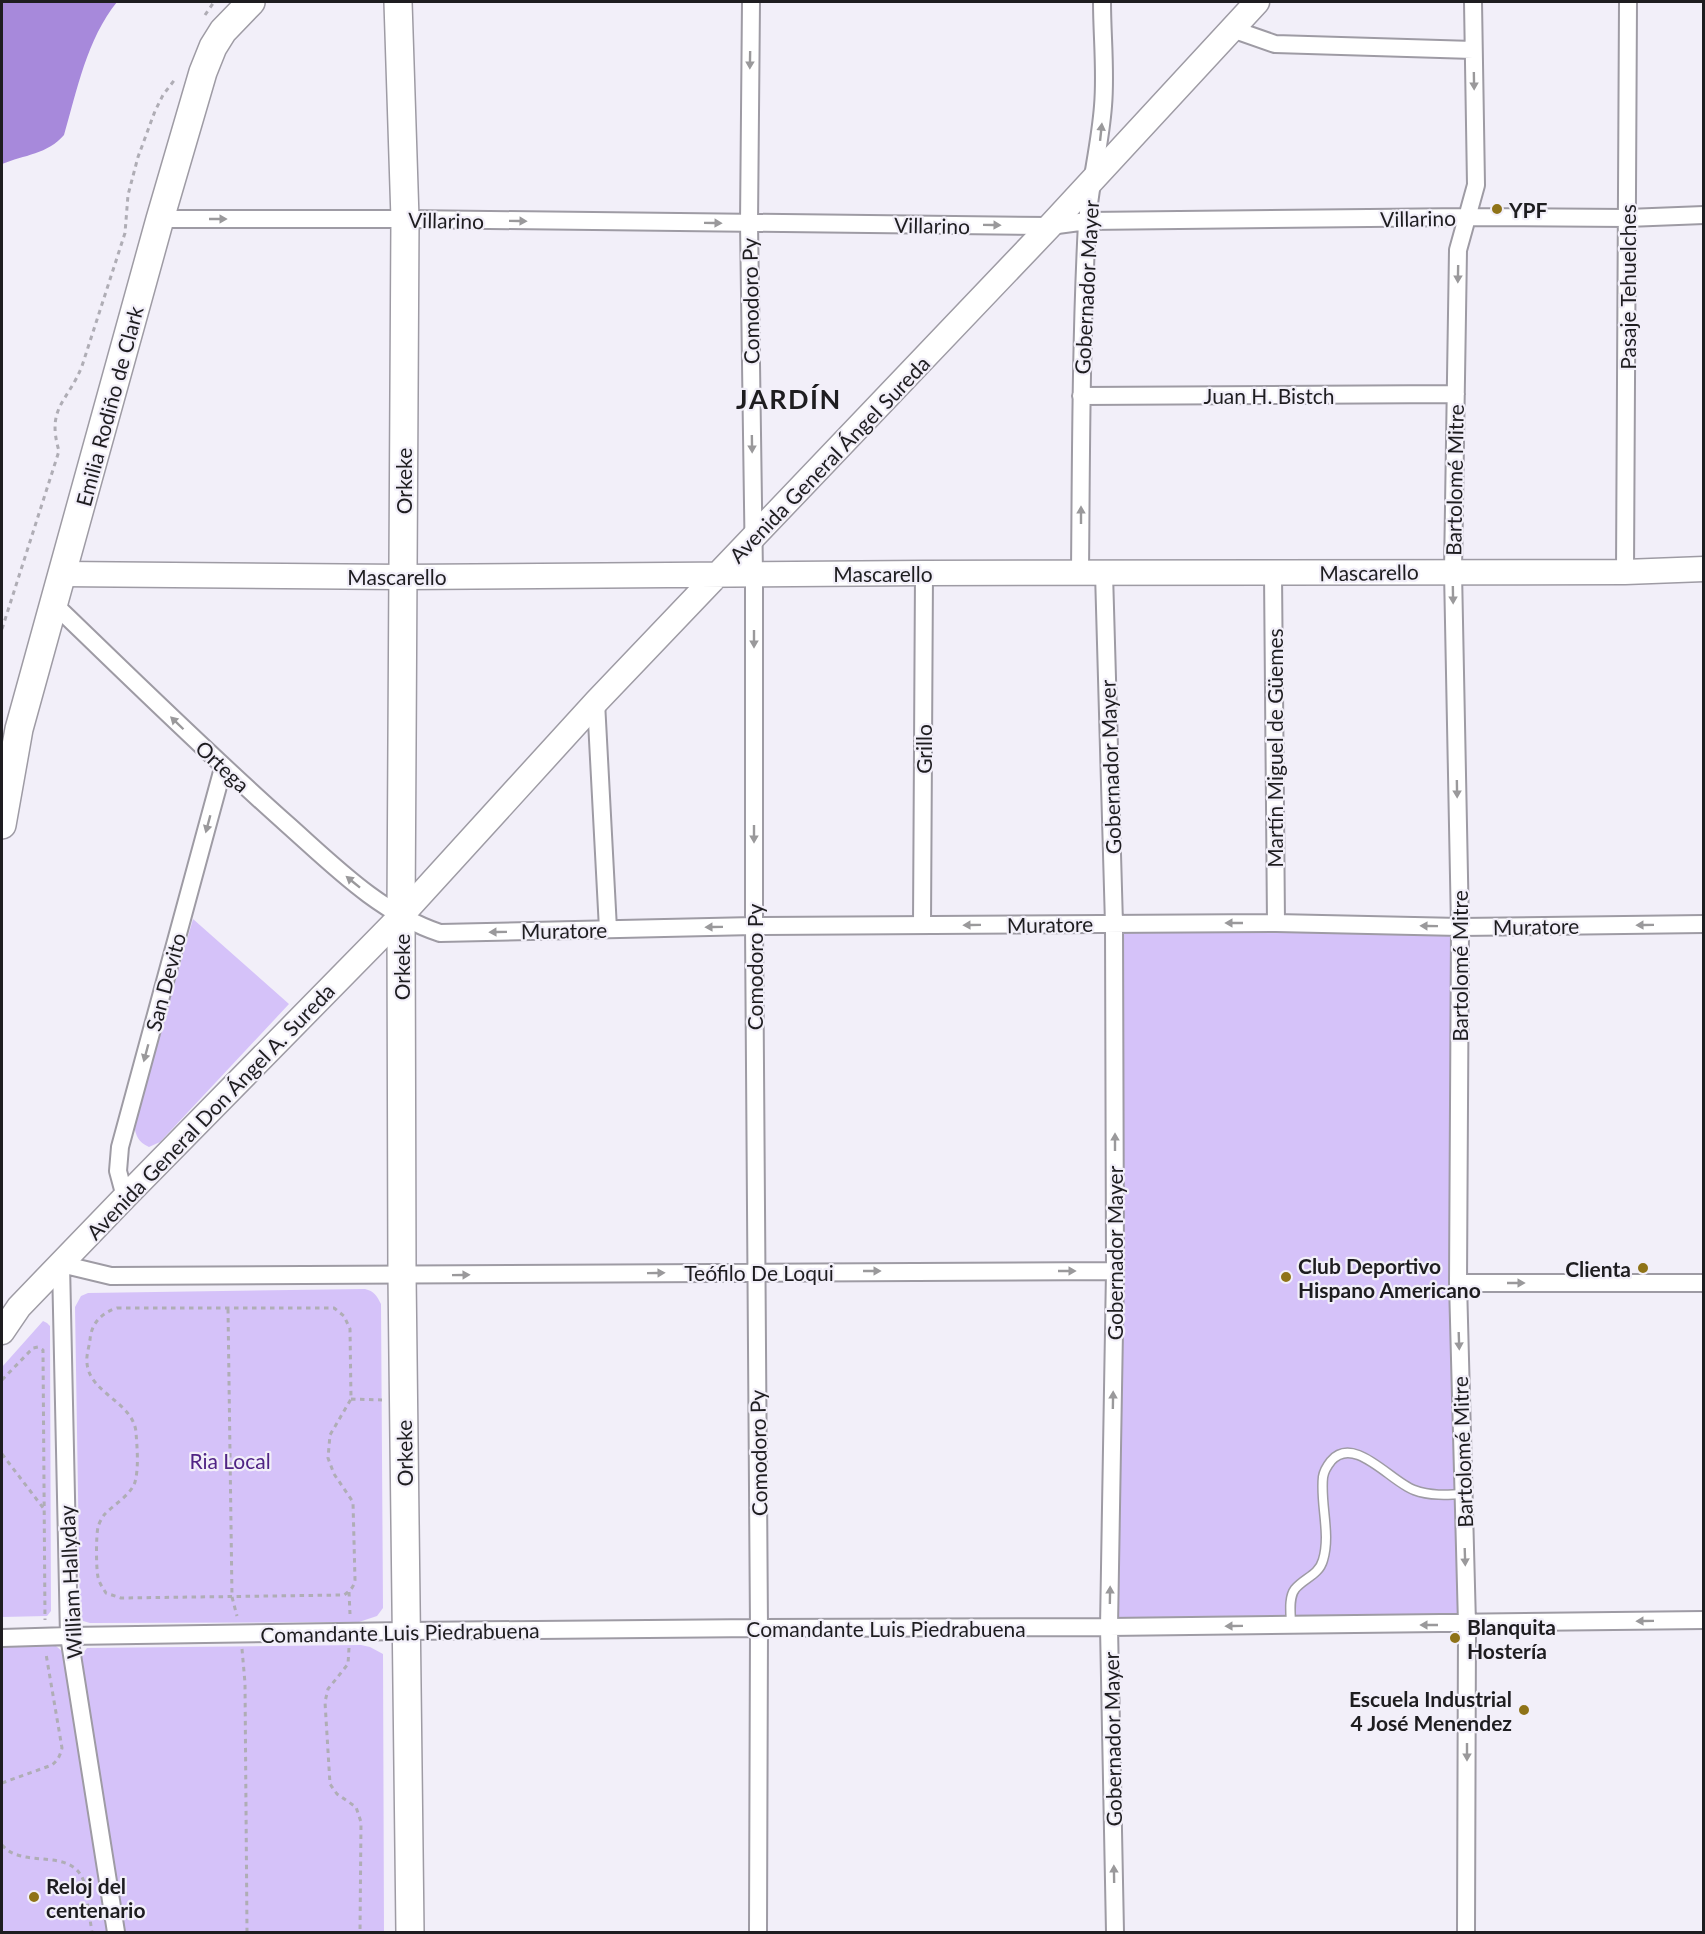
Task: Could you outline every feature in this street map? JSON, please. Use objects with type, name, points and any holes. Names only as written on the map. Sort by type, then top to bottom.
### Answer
[{"type":"main road","name":"Emilia Rodiño de Clark","points":[[2,825],[19,729],[203,72],[213,47],[223,31],[251,2]]},
{"type":"main road","name":"Orkeke","points":[[398,2],[405,219],[401,916],[402,1275],[410,1932]]},
{"type":"main road","name":"Avenida General Ángel Sureda","points":[[401,916],[596,702],[1050,226],[1257,2]]},
{"type":"main road","name":"Mascarello","points":[[62,574],[403,577],[924,573],[1625,572],[1704,569]]},
{"type":"main road","name":"Avenida General Don Ángel A. Sureda","points":[[2,1332],[10,1313],[61,1264],[401,916]]},
{"type":"street","name":"Comodoro Py","points":[[751,2],[748,223],[754,574],[759,1628],[758,1932]]},
{"type":"street","name":"Gobernador Mayer","points":[[1080,573],[1087,221],[1104,104],[1102,2]]},
{"type":"street","name":"Bartolomé Mitre","points":[[1466,1932],[1467,1624],[1458,1282],[1460,927],[1453,571],[1458,250],[1476,185],[1473,2]]},
{"type":"street","name":"Pasaje Tehuelches","points":[[1625,572],[1628,2]]},
{"type":"street","points":[[1232,29],[1275,44],[1473,50]]},
{"type":"street","name":"Villarino","points":[[160,219],[405,219],[1050,226],[1087,221],[1467,217],[1627,218],[1704,215]]},
{"type":"street","name":"Juan H. Bistch","points":[[1082,396],[1456,394]]},
{"type":"street","name":"Grillo","points":[[922,925],[924,573]]},
{"type":"street","name":"Gobernador Mayer","points":[[1104,573],[1114,924],[1115,1271],[1109,1627],[1115,1932]]},
{"type":"street","name":"Martín Miguel de Güemes","points":[[1273,573],[1276,923]]},
{"type":"street","name":"Ortega","points":[[55,605],[223,768],[356,885],[401,916]]},
{"type":"street","points":[[596,702],[608,929]]},
{"type":"street","name":"San Devito","points":[[125,1197],[118,1171],[120,1148],[223,768]]},
{"type":"street","name":"Muratore","points":[[401,916],[440,933],[754,926],[1276,923],[1460,927],[1704,924]]},
{"type":"street","name":"Teófilo De Loqui","points":[[61,1264],[111,1276],[1115,1271]]},
{"type":"street","name":"William Hallyday","points":[[61,1264],[69,1636],[116,1932]]},
{"type":"street","points":[[1458,1282],[1704,1283]]},
{"type":"street","name":"Comandante Luis Piedrabuena","points":[[45,1641],[69,1636],[406,1631],[1291,1626],[1704,1620]]},
{"type":"street","points":[[2,1638],[45,1641]]},
{"type":"lane","points":[[6,756],[19,729]]},
{"type":"lane","points":[[1291,1626],[1290,1604],[1294,1590],[1317,1572],[1323,1560],[1325,1535],[1323,1477],[1326,1467],[1335,1456],[1347,1453],[1367,1458],[1392,1478],[1412,1490],[1431,1495],[1464,1494]]},
{"type":"path","points":[[202,21],[214,2]]},
{"type":"path","points":[[2,629],[59,451],[54,429],[58,406],[76,380],[82,366],[125,234],[128,195],[138,157],[155,111],[181,72]]},
{"type":"path","points":[[117,1308],[228,1308],[334,1308],[345,1316],[350,1329],[351,1399],[330,1435],[328,1458],[334,1474],[353,1502],[354,1585],[344,1595],[121,1598],[106,1593],[98,1580],[98,1528],[102,1518],[131,1490],[135,1482],[136,1429],[127,1413],[92,1378],[87,1363],[91,1330],[99,1317],[117,1308]]},
{"type":"path","points":[[228,1308],[231,1597],[241,1634],[245,1683],[247,1932]]},
{"type":"path","points":[[2,1380],[33,1348],[38,1347],[43,1350],[45,1611]]},
{"type":"path","points":[[351,1399],[404,1401]]},
{"type":"path","points":[[2,1454],[44,1509]]},
{"type":"path","points":[[349,1592],[348,1664],[328,1689],[325,1702],[330,1784],[337,1794],[356,1808],[361,1822],[360,1932]]},
{"type":"path","points":[[2,1783],[52,1765],[61,1754],[62,1748],[45,1641]]},
{"type":"path","points":[[2,1845],[16,1855],[67,1862],[76,1867],[84,1881],[92,1932]]},
{"type":"green space","points":[[193,919],[289,1004],[160,1142],[149,1147],[138,1138],[134,1125]]},
{"type":"green space","name":"Club Deportivo Hispano Americano","points":[[1114,924],[1460,927],[1467,1624],[1109,1627]]},
{"type":"green space","name":"Ria Local","points":[[365,1289],[375,1294],[381,1304],[383,1608],[377,1616],[359,1622],[90,1623],[83,1621],[80,1616],[75,1307],[81,1296],[88,1293]]},
{"type":"green space","points":[[43,1321],[50,1326],[51,1611],[47,1616],[2,1617],[2,1367]]},
{"type":"green space","points":[[361,1645],[383,1654],[384,1932],[122,1932],[80,1657],[87,1648]]},
{"type":"green space","points":[[2,1646],[56,1646],[63,1652],[109,1932],[2,1932]]},
{"type":"shaded area","points":[[2,2],[117,2],[90,48],[64,135],[43,150],[2,164]]},
{"type":"place","name":"YPF","points":[[1497,209]]},
{"type":"place","name":"Clienta","points":[[1643,1268]]},
{"type":"place","name":"Club Deportivo Hispano Americano","points":[[1286,1277]]},
{"type":"place","name":"Blanquita Hostería","points":[[1455,1638]]},
{"type":"place","name":"Escuela Industrial 4 José Menendez","points":[[1524,1710]]},
{"type":"place","name":"Reloj del centenario","points":[[34,1897]]},
{"type":"district","name":"JARDÍN","points":[[789,398]]}]
